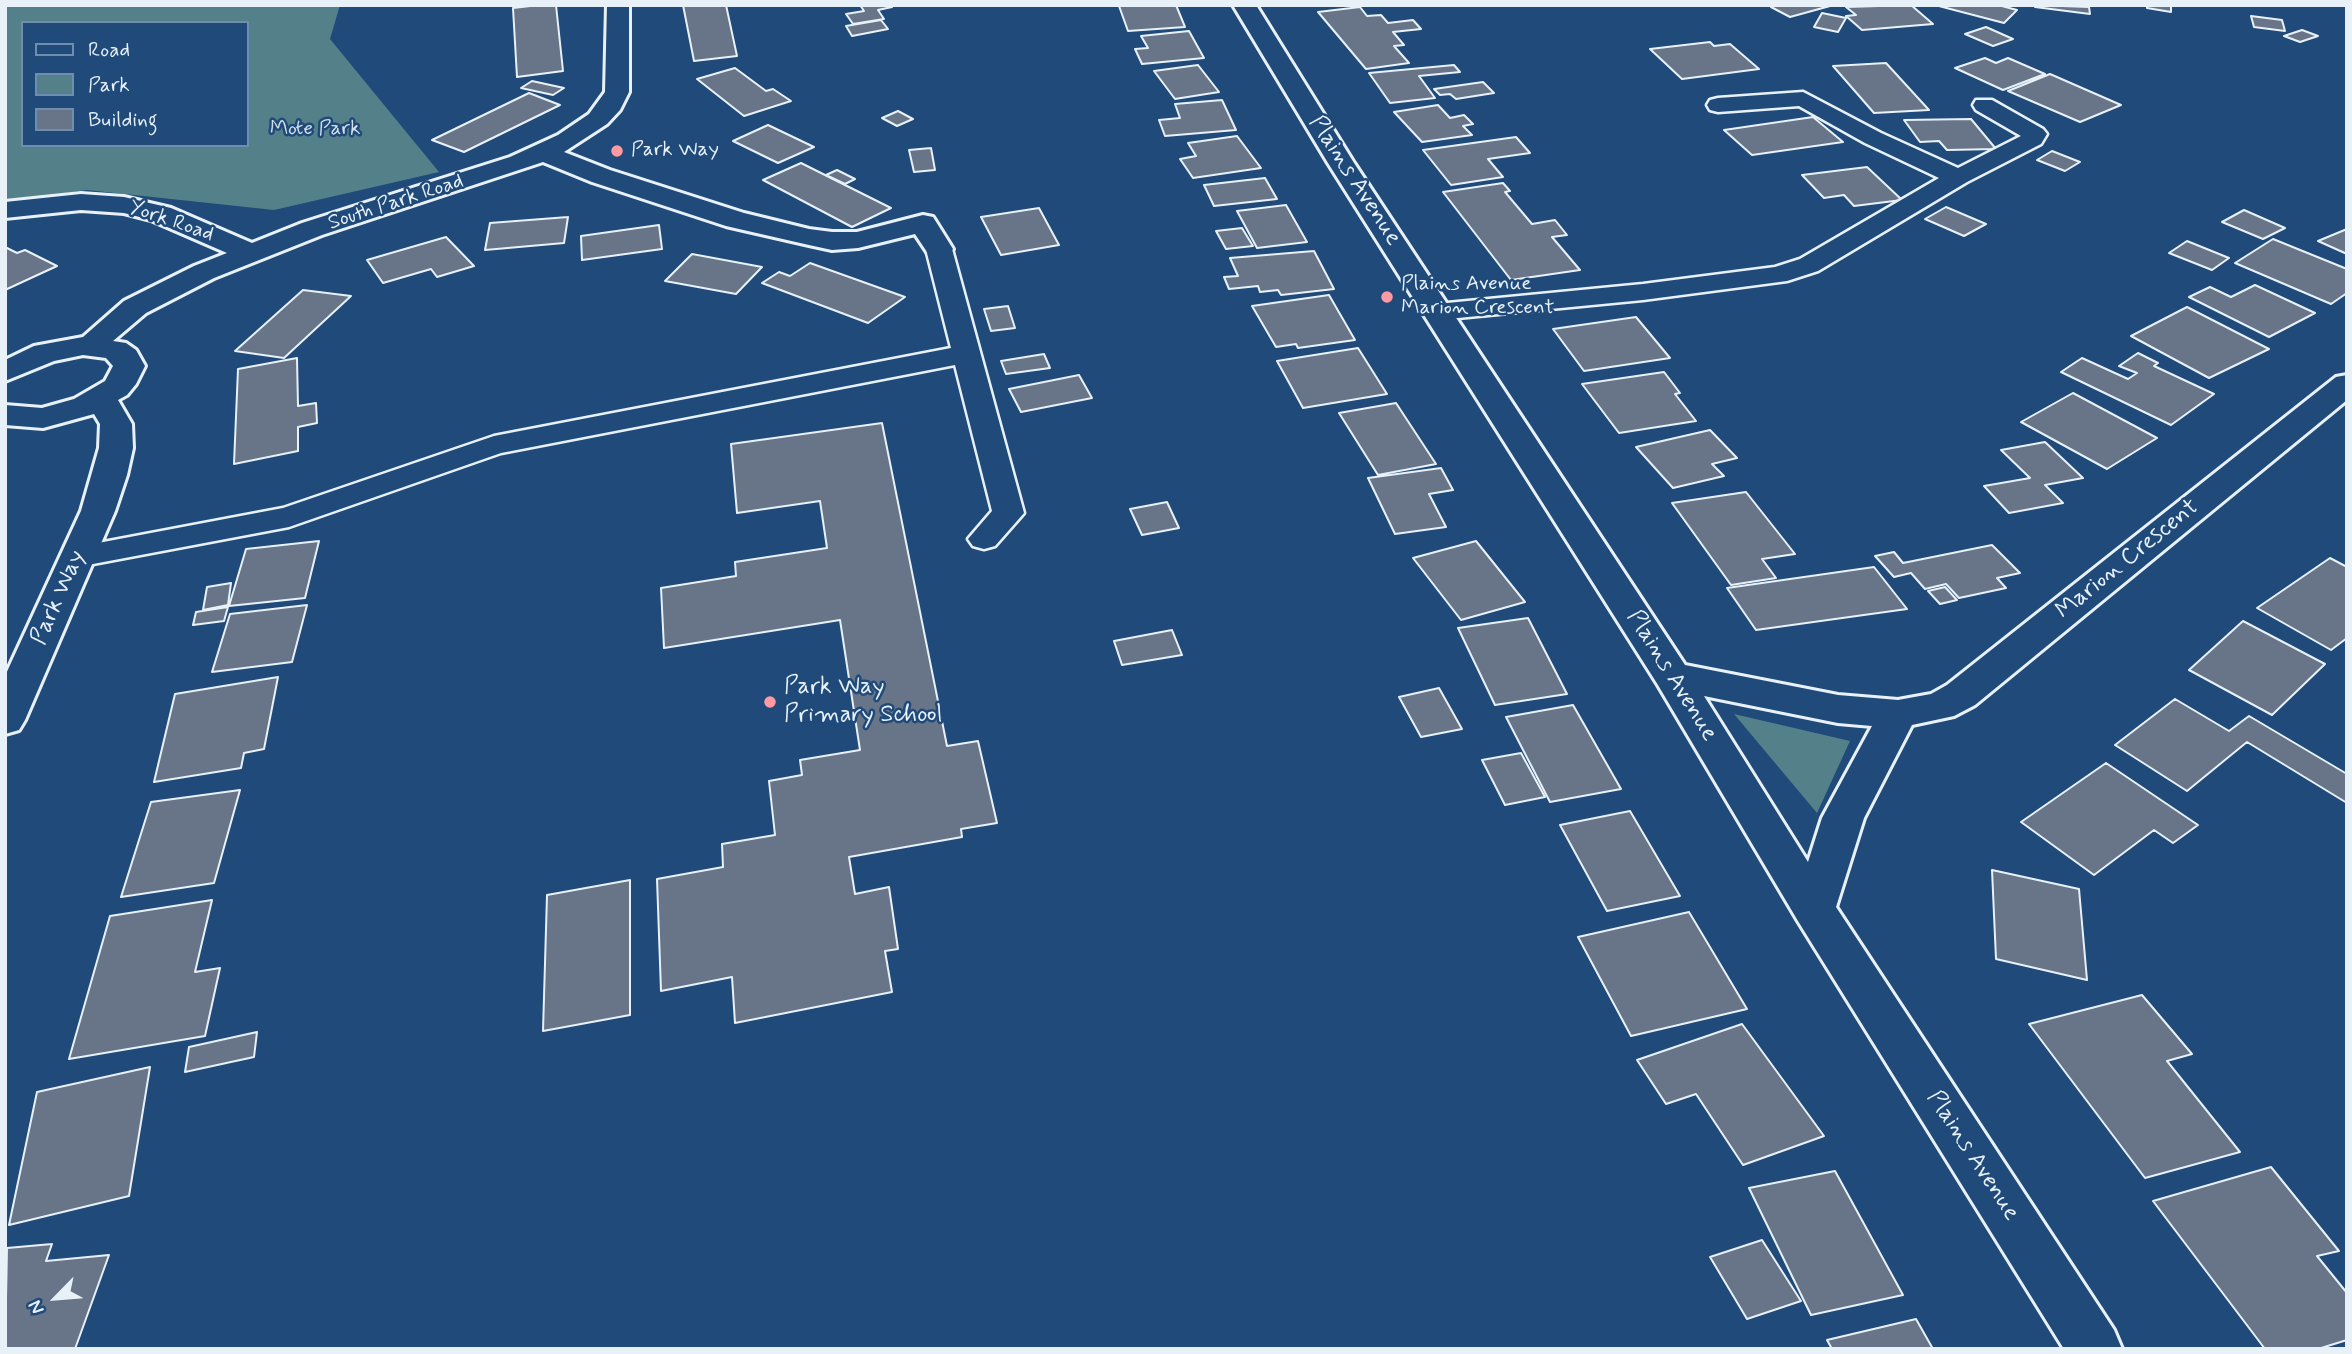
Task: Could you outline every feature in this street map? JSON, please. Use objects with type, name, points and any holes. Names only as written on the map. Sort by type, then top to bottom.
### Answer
[{"type":"street","name":"South Park Road","points":[[91,346],[109,327],[135,307],[194,277],[312,229],[492,172],[543,153],[582,131],[611,105],[617,92],[618,5]]},
{"type":"street","name":"Plains Avenue","points":[[1244,5],[1437,312],[1672,676],[1814,909],[2095,1349]]},
{"type":"street","points":[[543,153],[629,186],[736,220],[832,241],[858,240],[923,223],[939,249]]},
{"type":"street","name":"York Road","points":[[5,210],[81,202],[124,205],[161,214],[251,253]]},
{"type":"street","points":[[5,372],[45,353],[91,346],[121,353],[129,366],[121,383],[101,399],[52,416],[26,418],[5,415]]},
{"type":"street","name":"Marion Crescent","points":[[1672,676],[1838,709],[1898,714],[1940,706],[1961,695],[2347,384]]},
{"type":"street","name":"Park Way","points":[[5,720],[110,475],[116,448],[116,424],[101,399]]},
{"type":"street","points":[[1814,909],[1843,818],[1898,714]]},
{"type":"lane","points":[[1718,105],[1803,99],[1873,138],[1958,177]]},
{"type":"lane","points":[[1437,312],[1643,292],[1778,275],[1809,265],[1958,177],[2033,139],[2035,134],[1984,105]]},
{"type":"lane","points":[[939,249],[1008,513],[984,539]]},
{"type":"lane","points":[[77,557],[289,517],[494,445],[966,354]]},
{"type":"green space","name":"Mote Park","points":[[5,5],[340,5],[330,39],[439,172],[274,210],[87,190],[5,201]]},
{"type":"green space","points":[[1734,714],[1850,741],[1817,813]]},
{"type":"building","points":[[556,5],[563,71],[517,77],[513,8]]},
{"type":"building","points":[[683,5],[726,5],[737,56],[694,61]]},
{"type":"building","points":[[860,5],[892,7],[878,10],[884,19],[853,24],[846,14],[864,11]]},
{"type":"building","points":[[1176,5],[1185,27],[1128,31],[1119,6]]},
{"type":"building","points":[[1911,5],[1933,24],[1862,30],[1846,16],[1856,15],[1846,7]]},
{"type":"building","points":[[1935,5],[1998,5],[2017,10],[2004,23]]},
{"type":"building","points":[[2147,5],[2171,5],[2171,12],[2147,8]]},
{"type":"building","points":[[1830,6],[1790,17],[1771,7]]},
{"type":"building","points":[[1360,7],[1367,16],[1381,15],[1388,23],[1413,20],[1421,29],[1393,32],[1404,45],[1394,46],[1409,63],[1366,69],[1318,12]]},
{"type":"building","points":[[2035,7],[2089,7],[2090,14]]},
{"type":"building","points":[[1822,13],[1846,18],[1838,32],[1814,27]]},
{"type":"building","points":[[2251,16],[2282,20],[2285,31],[2254,27]]},
{"type":"building","points":[[881,20],[888,29],[852,36],[846,26]]},
{"type":"building","points":[[1986,27],[2013,39],[1993,46],[1965,34]]},
{"type":"building","points":[[2302,30],[2318,36],[2300,42],[2284,36]]},
{"type":"building","points":[[1189,31],[1204,58],[1142,64],[1135,49],[1148,48],[1141,36]]},
{"type":"building","points":[[1710,42],[1714,46],[1730,44],[1759,69],[1682,79],[1650,49]]},
{"type":"building","points":[[1985,58],[1996,63],[2008,58],[2045,74],[2003,90],[1955,68]]},
{"type":"building","points":[[1886,63],[1929,110],[1874,113],[1833,66]]},
{"type":"building","points":[[1198,65],[1219,92],[1175,99],[1154,71]]},
{"type":"building","points":[[1454,65],[1460,72],[1419,76],[1435,98],[1390,103],[1369,73]]},
{"type":"building","points":[[735,68],[766,91],[773,89],[791,101],[744,116],[697,79]]},
{"type":"building","points":[[2050,74],[2121,105],[2080,122],[2008,91]]},
{"type":"building","points":[[532,81],[564,88],[553,95],[521,88]]},
{"type":"building","points":[[1483,82],[1494,93],[1456,99],[1450,94],[1440,95],[1434,89]]},
{"type":"building","points":[[529,93],[560,105],[464,152],[432,140]]},
{"type":"building","points":[[1222,100],[1236,130],[1165,136],[1159,120],[1180,118],[1175,104]]},
{"type":"building","points":[[1438,105],[1450,118],[1464,115],[1473,124],[1463,126],[1472,135],[1422,142],[1394,112]]},
{"type":"building","points":[[898,111],[913,119],[897,126],[882,118]]},
{"type":"building","points":[[1813,117],[1843,142],[1752,155],[1724,130]]},
{"type":"building","points":[[1971,119],[1996,149],[1947,150],[1939,141],[1920,142],[1904,120]]},
{"type":"building","points":[[768,125],[814,147],[778,163],[733,141]]},
{"type":"building","points":[[1237,136],[1261,168],[1193,178],[1180,159],[1196,156],[1188,143]]},
{"type":"building","points":[[1516,137],[1530,153],[1488,159],[1503,177],[1451,185],[1423,150]]},
{"type":"building","points":[[931,148],[935,170],[914,172],[909,150]]},
{"type":"building","points":[[2052,151],[2080,162],[2065,171],[2037,160]]},
{"type":"building","points":[[801,163],[891,208],[852,227],[763,180]]},
{"type":"building","points":[[1867,167],[1902,200],[1854,206],[1844,195],[1824,198],[1802,175]]},
{"type":"building","points":[[837,170],[855,179],[845,184],[826,175]]},
{"type":"building","points":[[1265,178],[1277,199],[1214,206],[1204,185]]},
{"type":"building","points":[[1503,183],[1510,191],[1505,192],[1532,224],[1555,220],[1567,235],[1552,237],[1580,270],[1511,280],[1443,192]]},
{"type":"building","points":[[1286,205],[1307,242],[1257,248],[1237,211]]},
{"type":"building","points":[[1946,207],[1986,224],[1964,236],[1925,219]]},
{"type":"building","points":[[1039,208],[1059,245],[1001,255],[981,217]]},
{"type":"building","points":[[2244,210],[2285,228],[2263,239],[2222,222]]},
{"type":"building","points":[[568,217],[564,243],[485,250],[490,223]]},
{"type":"building","points":[[659,225],[662,249],[582,260],[581,236]]},
{"type":"building","points":[[1242,228],[1253,246],[1226,249],[1216,231]]},
{"type":"building","points":[[2347,229],[2347,254],[2318,241]]},
{"type":"building","points":[[446,237],[474,266],[437,277],[431,269],[383,283],[367,260]]},
{"type":"building","points":[[2273,239],[2347,269],[2347,293],[2331,304],[2235,263]]},
{"type":"building","points":[[2187,241],[2229,258],[2212,270],[2169,253]]},
{"type":"building","points":[[5,247],[17,253],[25,250],[57,266],[5,290]]},
{"type":"building","points":[[1314,251],[1334,289],[1281,295],[1278,290],[1260,292],[1258,286],[1229,289],[1224,277],[1238,276],[1230,258]]},
{"type":"building","points":[[692,254],[762,267],[736,294],[665,281]]},
{"type":"building","points":[[810,263],[905,297],[868,323],[762,283],[779,272],[790,276]]},
{"type":"building","points":[[2255,285],[2315,313],[2269,337],[2189,297],[2210,287],[2231,297]]},
{"type":"building","points":[[303,290],[351,296],[284,358],[235,351]]},
{"type":"building","points":[[1329,295],[1355,340],[1298,348],[1296,344],[1276,347],[1252,306]]},
{"type":"building","points":[[1008,306],[1015,328],[991,331],[984,309]]},
{"type":"building","points":[[2187,307],[2269,349],[2209,378],[2131,336]]},
{"type":"building","points":[[1636,317],[1670,358],[1584,371],[1553,329]]},
{"type":"building","points":[[1358,348],[1387,394],[1303,408],[1277,361]]},
{"type":"building","points":[[2138,353],[2158,363],[2154,366],[2214,394],[2171,425],[2061,372],[2082,358],[2128,379],[2137,373],[2119,366]]},
{"type":"building","points":[[1044,354],[1050,368],[1006,374],[1001,361]]},
{"type":"building","points":[[297,358],[298,406],[316,403],[317,423],[298,427],[298,451],[234,464],[238,369]]},
{"type":"building","points":[[1664,372],[1680,393],[1675,394],[1696,421],[1619,433],[1582,384]]},
{"type":"building","points":[[1079,375],[1092,398],[1021,412],[1009,389]]},
{"type":"building","points":[[2073,393],[2157,438],[2107,469],[2021,422]]},
{"type":"building","points":[[1396,403],[1436,464],[1378,475],[1339,413]]},
{"type":"building","points":[[882,423],[947,746],[978,741],[997,823],[961,829],[962,837],[849,857],[855,894],[889,887],[898,949],[885,951],[892,992],[735,1023],[732,977],[661,991],[657,879],[723,867],[722,844],[775,835],[769,781],[802,775],[800,760],[860,750],[840,620],[664,648],[661,588],[736,576],[735,562],[827,548],[820,501],[737,513],[731,444]]},
{"type":"building","points":[[1710,430],[1737,458],[1712,464],[1724,476],[1673,488],[1636,447]]},
{"type":"building","points":[[2045,442],[2083,478],[2045,485],[2063,503],[2009,513],[1984,486],[2030,478],[2001,450]]},
{"type":"building","points":[[1441,468],[1453,490],[1429,494],[1446,527],[1395,534],[1368,478]]},
{"type":"building","points":[[1746,492],[1795,554],[1762,559],[1776,578],[1731,585],[1672,503]]},
{"type":"building","points":[[1167,502],[1179,528],[1142,535],[1130,509]]},
{"type":"building","points":[[319,541],[305,598],[229,606],[246,549]]},
{"type":"building","points":[[1476,541],[1525,602],[1461,620],[1413,558]]},
{"type":"building","points":[[1992,545],[2020,573],[1997,578],[2006,588],[1959,598],[1946,584],[1925,589],[1911,573],[1894,577],[1875,556],[1894,552],[1903,563]]},
{"type":"building","points":[[2330,558],[2347,567],[2347,638],[2331,650],[2257,608]]},
{"type":"building","points":[[1874,567],[1907,609],[1756,630],[1727,588]]},
{"type":"building","points":[[231,583],[228,605],[203,610],[207,587]]},
{"type":"building","points":[[1945,587],[1957,600],[1940,604],[1928,591]]},
{"type":"building","points":[[307,605],[292,662],[212,672],[230,614]]},
{"type":"building","points":[[228,607],[224,621],[193,625],[196,612]]},
{"type":"building","points":[[1528,618],[1567,694],[1495,705],[1458,628]]},
{"type":"building","points":[[2243,621],[2325,664],[2272,715],[2189,670]]},
{"type":"building","points":[[1172,630],[1182,655],[1122,665],[1114,641]]},
{"type":"building","points":[[278,677],[264,749],[244,753],[241,768],[154,782],[175,694]]},
{"type":"building","points":[[1439,688],[1462,729],[1421,737],[1399,697]]},
{"type":"building","points":[[2175,699],[2229,731],[2249,716],[2347,774],[2347,803],[2247,742],[2187,791],[2115,745]]},
{"type":"building","points":[[1573,705],[1621,789],[1550,802],[1506,717]]},
{"type":"building","points":[[1521,753],[1545,797],[1505,805],[1482,760]]},
{"type":"building","points":[[2106,763],[2198,825],[2173,843],[2154,830],[2094,875],[2021,822]]},
{"type":"building","points":[[240,790],[214,883],[121,897],[151,802]]},
{"type":"building","points":[[1630,811],[1680,896],[1607,911],[1560,825]]},
{"type":"building","points":[[1992,870],[2079,889],[2087,980],[1996,959]]},
{"type":"building","points":[[630,880],[630,1015],[543,1031],[547,895]]},
{"type":"building","points":[[212,900],[195,972],[220,968],[205,1036],[69,1059],[110,916]]},
{"type":"building","points":[[1689,912],[1747,1009],[1631,1036],[1578,937]]},
{"type":"building","points":[[2142,995],[2192,1054],[2167,1061],[2240,1152],[2145,1178],[2029,1024]]},
{"type":"building","points":[[1742,1024],[1824,1136],[1743,1165],[1696,1094],[1666,1104],[1637,1060]]},
{"type":"building","points":[[257,1032],[254,1057],[185,1072],[189,1047]]},
{"type":"building","points":[[150,1067],[129,1196],[9,1225],[37,1092]]},
{"type":"building","points":[[2271,1167],[2339,1251],[2317,1256],[2347,1293],[2347,1340],[2318,1349],[2265,1349],[2153,1201]]},
{"type":"building","points":[[1835,1171],[1903,1295],[1811,1315],[1749,1188]]},
{"type":"building","points":[[1762,1240],[1801,1301],[1747,1319],[1710,1257]]},
{"type":"building","points":[[52,1244],[46,1261],[109,1255],[75,1349],[5,1349],[7,1248]]},
{"type":"building","points":[[1916,1319],[1933,1349],[1832,1349],[1827,1340]]},
{"type":"place","name":"Park Way","points":[[617,151]]},
{"type":"place","name":"Plains Avenue Marion Crescent","points":[[1387,297]]},
{"type":"place","name":"Park Way Primary School","points":[[770,702]]}]
